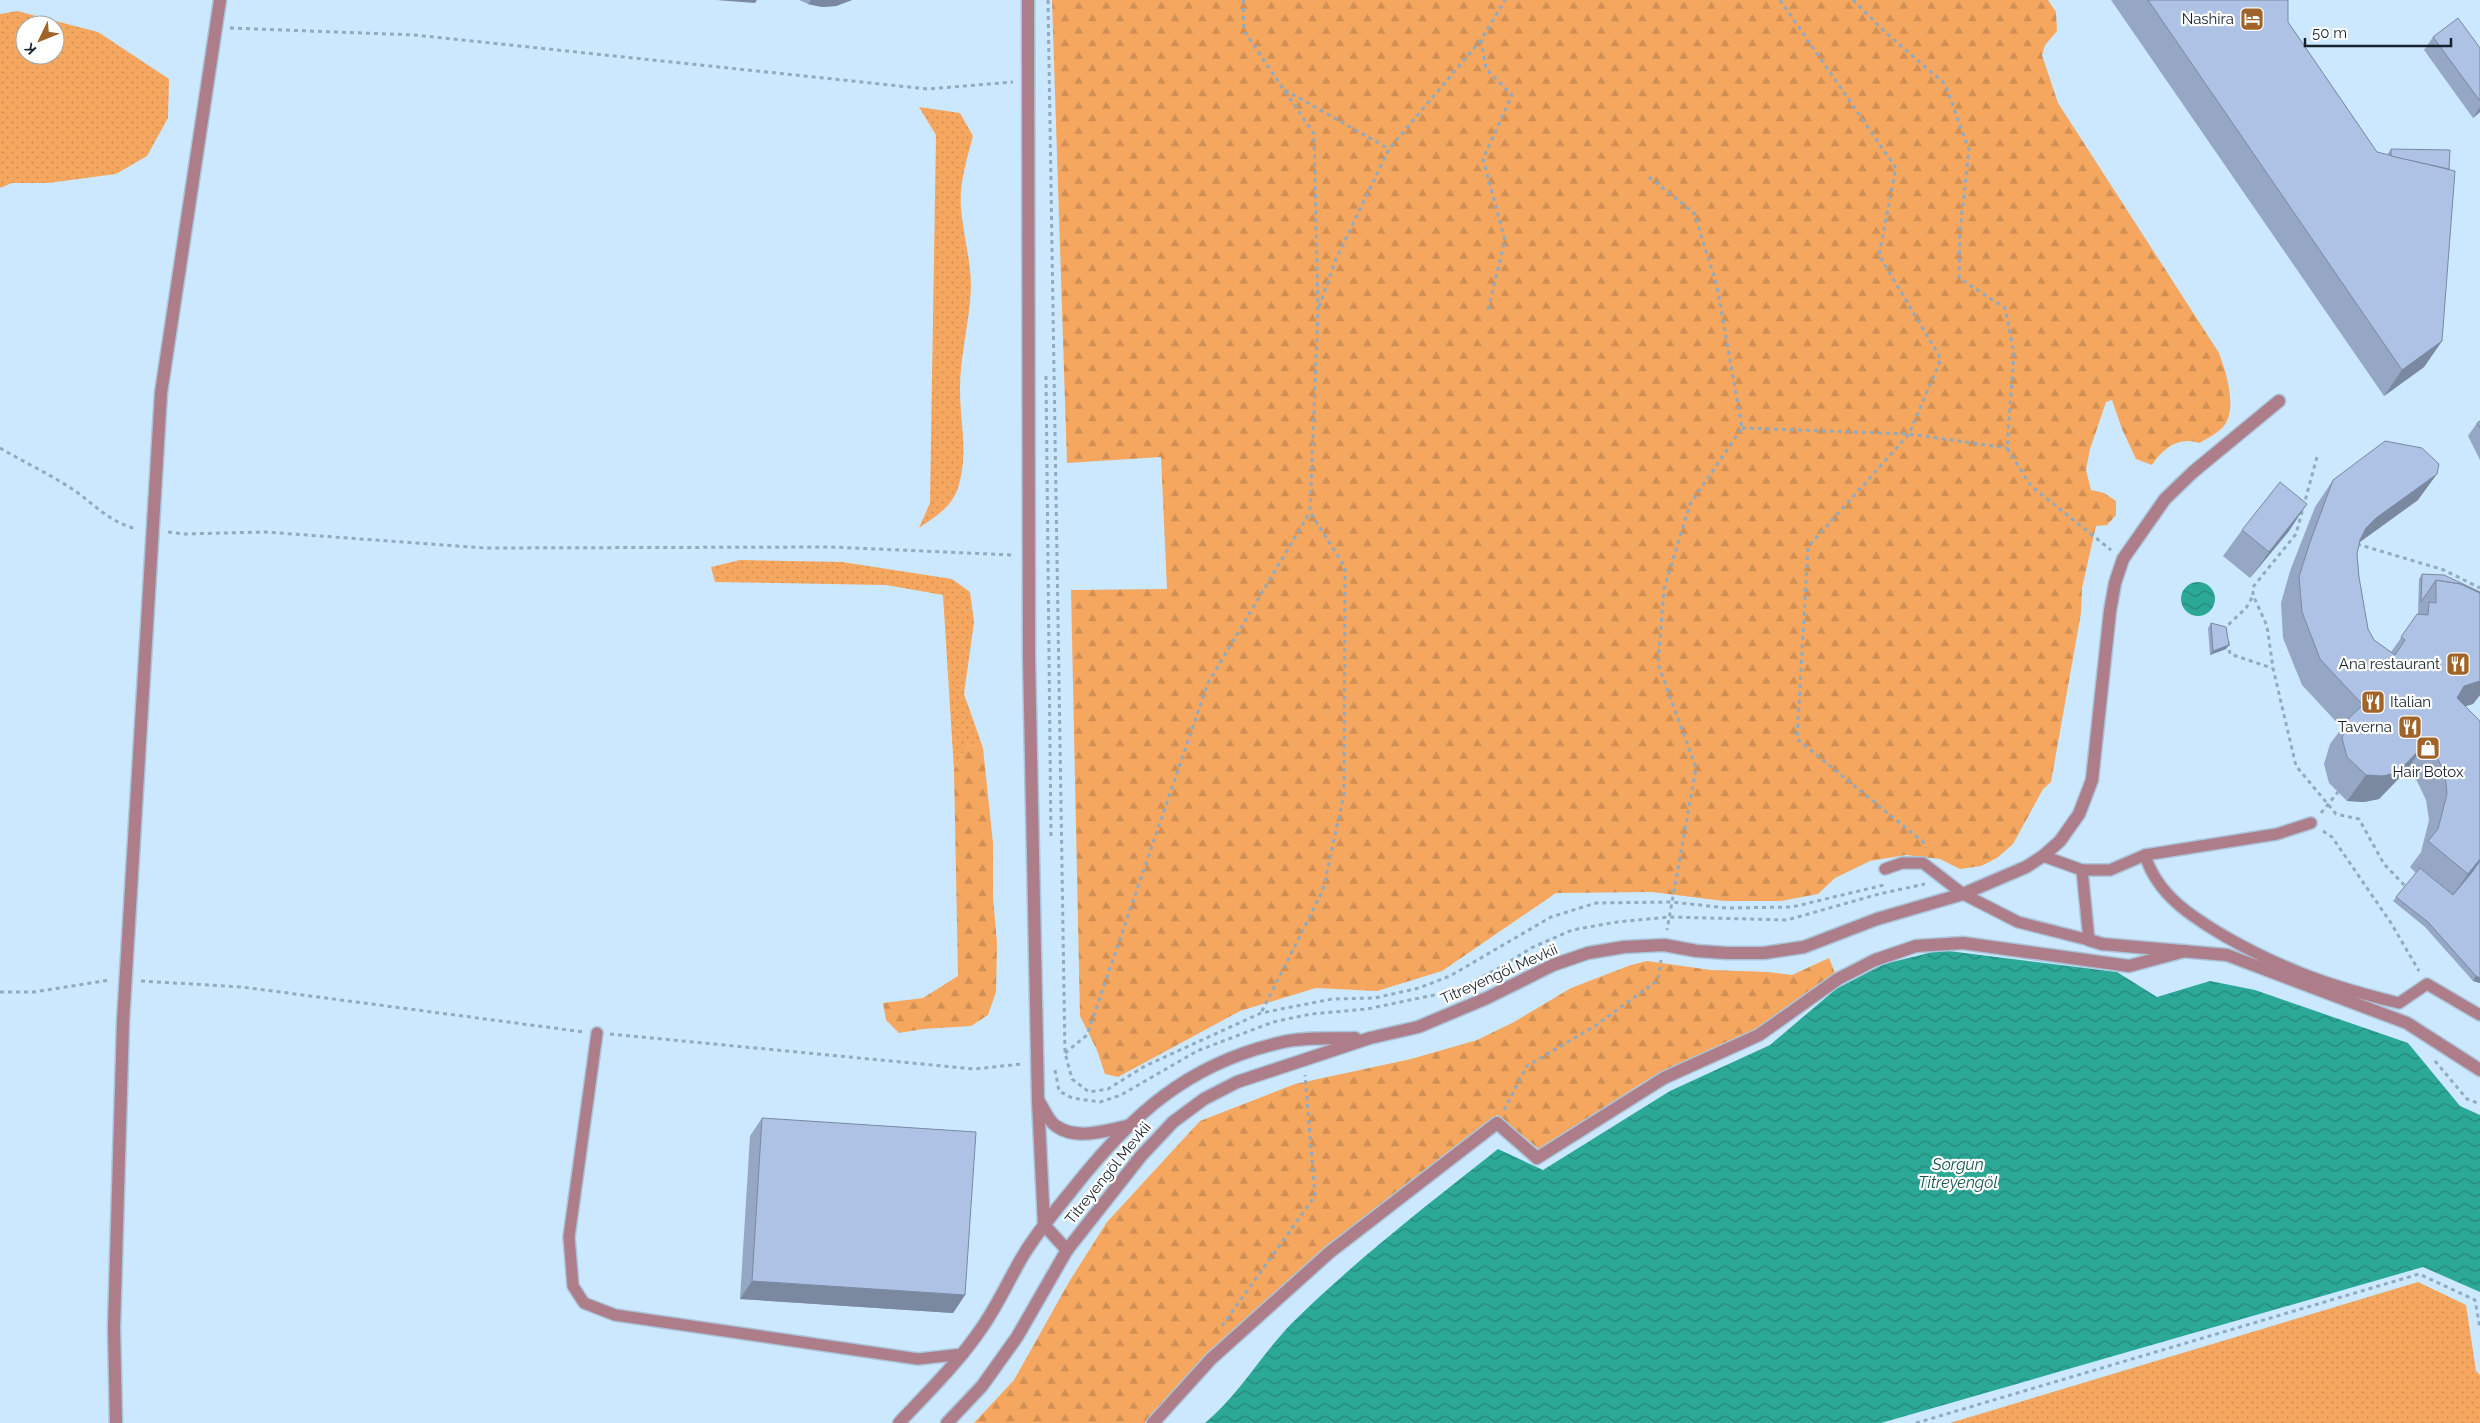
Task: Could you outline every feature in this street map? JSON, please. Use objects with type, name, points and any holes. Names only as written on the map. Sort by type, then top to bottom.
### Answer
[{"type":"street","points":[[116,1423],[114,1327],[125,980],[161,393],[214,27],[220,0]]},
{"type":"street","points":[[1028,0],[1029,556],[1038,1100],[1044,1226],[1067,1250]]},
{"type":"street","name":"Titreyengöl Mevkii","points":[[947,1423],[982,1386],[1017,1337],[1067,1250],[1141,1156],[1173,1122],[1204,1099],[1237,1082],[1370,1038],[1418,1027],[1487,998],[1553,965],[1588,954],[1624,947],[1664,945],[1697,951],[1727,953],[1764,953],[1804,948],[1877,919],[1964,894],[2026,867],[2043,856],[2060,841],[2079,814],[2092,780],[2110,611],[2115,584],[2123,559],[2165,499],[2193,472],[2279,401]]},
{"type":"street","points":[[2089,940],[2102,944],[2227,955],[2407,1023],[2480,1070]]},
{"type":"street","points":[[1153,1423],[1211,1359],[1330,1252],[1497,1123],[1537,1158],[1664,1078],[1759,1035],[1838,979],[1875,960],[1916,946],[1963,943],[2129,966],[2185,951]]},
{"type":"street","name":"Titreyengöl Mevkii","points":[[899,1423],[963,1354],[1000,1301],[1024,1254],[1094,1162],[1164,1094],[1192,1077],[1252,1050],[1286,1041],[1370,1038]]},
{"type":"street","name":"Titreyengöl Mevkii","points":[[1038,1100],[1054,1125],[1071,1134],[1082,1134],[1129,1126]]},
{"type":"lane","points":[[2043,856],[2082,870],[2110,870],[2145,855],[2276,834],[2311,823]]},
{"type":"lane","points":[[2145,855],[2149,868],[2164,892],[2196,920],[2267,960],[2301,975],[2349,991],[2400,1003],[2427,984],[2480,1015]]},
{"type":"lane","points":[[1885,869],[1902,863],[1923,863],[1939,873],[1964,894],[2018,922],[2089,940],[2082,870]]},
{"type":"lane","points":[[597,1033],[569,1236],[573,1286],[584,1303],[615,1315],[918,1359],[963,1354]]},
{"type":"path","points":[[1043,0],[1044,89]]},
{"type":"path","points":[[1048,0],[1065,1053],[1072,1079],[1090,1092],[1108,1089],[1145,1066],[1261,1013],[1332,999],[1375,998],[1419,988],[1450,976],[1551,917],[1596,903],[1672,902],[1727,908],[1792,907],[1886,884]]},
{"type":"path","points":[[1065,1053],[1087,1035],[1208,683],[1310,512],[1318,310],[1314,134],[1244,31],[1243,0]]},
{"type":"path","points":[[1318,310],[1336,259],[1389,149],[1481,40],[1505,0]]},
{"type":"path","points":[[1780,0],[1896,168],[1879,255],[1941,359],[1909,434],[1808,547],[1797,739],[1923,842],[1939,873]]},
{"type":"path","points":[[1853,0],[1886,33],[1945,84],[1969,150],[1960,231],[1959,278],[2005,308],[2014,353],[2006,448],[2031,486],[2123,559]]},
{"type":"path","points":[[214,27],[415,35],[928,88],[1027,81]]},
{"type":"path","points":[[1481,40],[1486,69],[1512,95],[1483,159],[1505,240],[1488,310]]},
{"type":"path","points":[[1284,89],[1389,149]]},
{"type":"path","points":[[1497,1123],[1528,1066],[1595,1026],[1658,980],[1696,768],[1658,664],[1664,589],[1690,504],[1742,428],[1717,286],[1694,213],[1649,177]]},
{"type":"path","points":[[1046,367],[1051,842]]},
{"type":"path","points":[[1742,428],[1909,434],[2006,448]]},
{"type":"path","points":[[0,448],[78,493],[97,510],[120,525],[139,530],[153,529],[183,534],[264,532],[485,548],[832,547],[1029,556]]},
{"type":"path","points":[[2317,457],[2296,534],[2253,587],[2253,595],[2268,626],[2272,668],[2296,766],[2336,814],[2359,819],[2384,864],[2413,893]]},
{"type":"path","points":[[1261,1013],[1323,890],[1344,794],[1346,567],[1310,512]]},
{"type":"path","points":[[2357,544],[2444,570],[2480,588]]},
{"type":"path","points":[[2253,595],[2246,608],[2225,628],[2230,654],[2272,668]]},
{"type":"path","points":[[2338,792],[2328,806],[2311,823],[2332,837],[2391,923],[2427,984]]},
{"type":"path","points":[[0,992],[34,992],[116,979],[242,987],[597,1033],[974,1069],[1037,1062]]},
{"type":"path","points":[[2431,1056],[2467,1098],[2480,1104]]},
{"type":"path","points":[[1216,1334],[1315,1196],[1304,1060]]},
{"type":"path","points":[[1054,1068],[1059,1091],[1072,1098],[1080,1099]]},
{"type":"path","points":[[1916,1423],[2419,1274],[2475,1300],[2480,1328]]},
{"type":"green space","points":[[1052,0],[2048,0],[2056,12],[2057,31],[2045,45],[2042,55],[2058,103],[2219,353],[2230,391],[2230,412],[2227,421],[2220,430],[2199,443],[2185,441],[2172,445],[2161,453],[2152,465],[2136,459],[2122,429],[2112,400],[2106,402],[2090,449],[2086,470],[2091,490],[2104,493],[2116,501],[2116,515],[2107,525],[2096,526],[2082,588],[2081,613],[2051,782],[2043,789],[2013,844],[1997,858],[1981,866],[1960,869],[1940,859],[1906,855],[1870,861],[1835,878],[1818,894],[1781,901],[1724,901],[1652,892],[1556,893],[1442,971],[1377,991],[1316,988],[1240,1011],[1118,1077],[1105,1074],[1097,1050],[1080,1016],[1071,590],[1167,589],[1161,457],[1067,463]]},
{"type":"green space","points":[[17,11],[32,15],[15,15],[15,65],[65,65],[65,23],[98,32],[169,79],[168,118],[147,156],[116,174],[48,183],[12,183],[0,188],[0,14]]},
{"type":"green space","points":[[919,107],[960,113],[973,136],[961,189],[962,218],[970,267],[971,287],[960,376],[963,462],[958,488],[951,501],[942,511],[919,528],[930,503],[936,135]]},
{"type":"green space","points":[[740,560],[842,562],[952,579],[970,592],[974,622],[964,694],[983,748],[968,745],[954,770],[943,595],[886,585],[715,582],[711,567]]},
{"type":"green space","points":[[968,745],[983,748],[993,843],[993,897],[997,943],[996,992],[988,1015],[971,1026],[923,1029],[899,1033],[886,1020],[883,1003],[923,998],[958,976],[954,770]]},
{"type":"green space","points":[[1829,958],[1835,973],[1754,1033],[1650,1078],[1539,1149],[1497,1115],[1324,1248],[1209,1353],[1145,1423],[974,1423],[1014,1380],[1069,1282],[1107,1222],[1200,1121],[1295,1084],[1411,1059],[1477,1040],[1514,1022],[1571,988],[1631,965],[1647,961],[1711,970],[1768,972],[1792,975]]},
{"type":"green space","points":[[2418,1282],[2466,1305],[2476,1371],[2480,1375],[2480,1423],[1950,1423]]},
{"type":"water","points":[[2198,582],[2210,587],[2215,599],[2210,611],[2198,616],[2186,611],[2181,599],[2186,587]]},
{"type":"water","name":"Sorgun Titreyengöl","points":[[1941,950],[2117,972],[2157,997],[2210,981],[2255,990],[2408,1043],[2460,1106],[2480,1115],[2480,1292],[2423,1267],[1881,1423],[1205,1423],[1229,1400],[1281,1335],[1316,1300],[1392,1233],[1498,1149],[1543,1170],[1670,1091],[1770,1045],[1836,989],[1884,964]]},
{"type":"building","points":[[2148,0],[2288,0],[2288,22],[2377,152],[2455,171],[2442,341],[2402,370]]},
{"type":"building","points":[[2458,18],[2480,48],[2480,101],[2433,37]]},
{"type":"building","points":[[2391,149],[2450,150],[2449,169],[2391,156]]},
{"type":"building","points":[[2385,441],[2422,448],[2439,464],[2437,474],[2376,518],[2366,528],[2360,540],[2357,554],[2359,577],[2368,629],[2374,640],[2395,655],[2405,640],[2401,637],[2417,614],[2428,615],[2429,602],[2436,603],[2436,580],[2461,584],[2480,593],[2480,681],[2464,686],[2457,698],[2480,721],[2480,859],[2468,874],[2428,841],[2438,829],[2447,794],[2445,774],[2436,755],[2424,745],[2397,773],[2382,776],[2366,775],[2347,757],[2342,738],[2349,718],[2363,705],[2320,659],[2302,612],[2299,577],[2333,480]]},
{"type":"building","points":[[2280,482],[2307,504],[2269,552],[2242,530]]},
{"type":"building","points":[[2422,574],[2444,575],[2480,593],[2461,584],[2436,580],[2421,602]]},
{"type":"building","points":[[2211,623],[2226,627],[2229,645],[2213,651]]},
{"type":"building","points":[[2480,861],[2480,978],[2476,976],[2428,922],[2396,897],[2420,868],[2453,895]]},
{"type":"building","points":[[762,1118],[976,1132],[965,1295],[752,1281]]},
{"type":"place","name":"Nashira","points":[[2252,19]]},
{"type":"place","name":"Ana restaurant","points":[[2458,664]]},
{"type":"place","name":"Italian","points":[[2373,702]]},
{"type":"place","name":"Taverna","points":[[2410,727]]},
{"type":"place","name":"Hair Botox","points":[[2428,748]]}]
